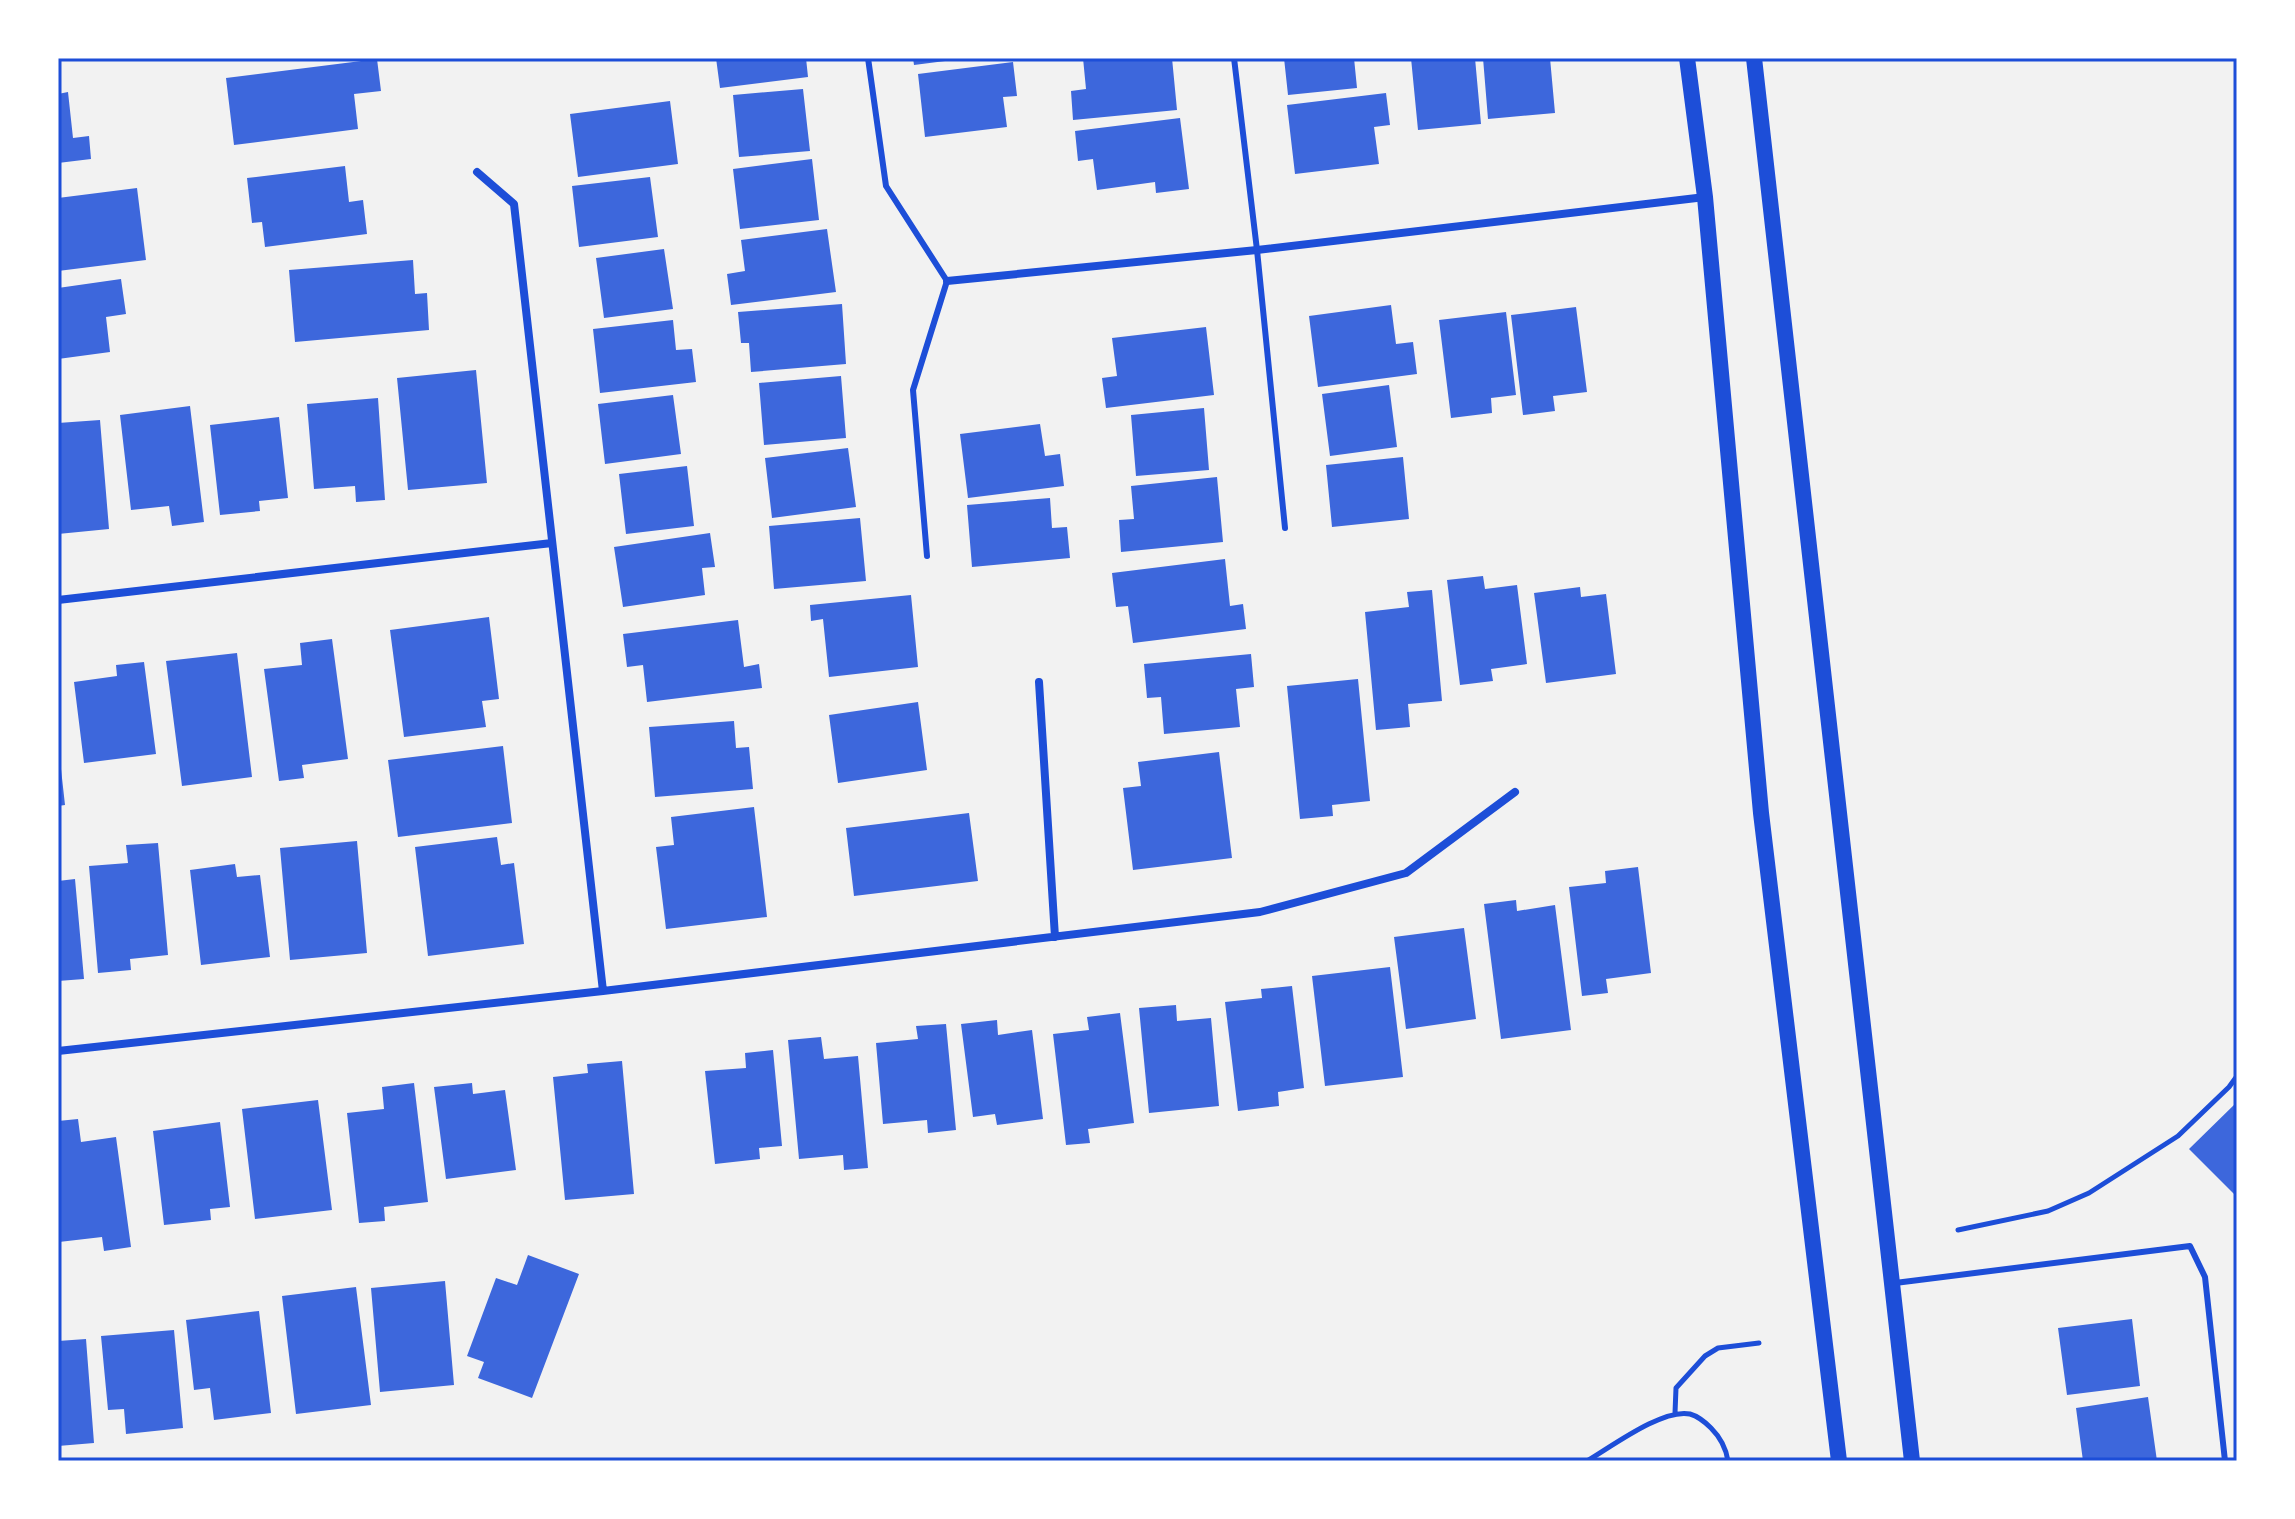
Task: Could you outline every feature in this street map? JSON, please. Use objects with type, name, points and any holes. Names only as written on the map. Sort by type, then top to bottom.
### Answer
[{"type":"main road","points":[[1687,58],[1705,197],[1761,813],[1839,1461]]},
{"type":"main road","points":[[1754,58],[1912,1461]]},
{"type":"street","points":[[477,172],[514,204],[603,991]]},
{"type":"street","points":[[947,281],[1257,250],[1705,197]]},
{"type":"street","points":[[58,600],[552,543]]},
{"type":"street","points":[[1039,682],[1055,937]]},
{"type":"street","points":[[58,1051],[603,991],[1260,912],[1406,873],[1515,792]]},
{"type":"lane","points":[[868,58],[886,186],[947,281],[913,390],[927,556]]},
{"type":"lane","points":[[1234,58],[1285,528]]},
{"type":"lane","points":[[1893,1283],[2190,1246],[2205,1277],[2225,1461]]},
{"type":"path","points":[[1958,1230],[2048,1211],[2089,1193],[2178,1136],[2237,1076]]},
{"type":"path","points":[[1675,1413],[1676,1388],[1705,1356],[1718,1348],[1759,1343]]},
{"type":"path","points":[[1587,1461],[1659,1418],[1675,1413],[1691,1414],[1705,1422],[1719,1437],[1728,1461]]},
{"type":"building","points":[[716,58],[806,58],[808,77],[720,88]]},
{"type":"building","points":[[913,58],[953,58],[953,60],[914,65]]},
{"type":"building","points":[[1083,58],[1172,58],[1177,110],[1073,120],[1071,91],[1086,89]]},
{"type":"building","points":[[1284,58],[1354,58],[1357,88],[1288,95]]},
{"type":"building","points":[[1411,58],[1475,58],[1481,124],[1418,130]]},
{"type":"building","points":[[1483,58],[1550,58],[1555,113],[1488,119]]},
{"type":"building","points":[[377,59],[381,91],[354,94],[358,129],[234,145],[226,78]]},
{"type":"building","points":[[1013,62],[1017,96],[1003,97],[1007,127],[925,137],[918,74]]},
{"type":"building","points":[[803,89],[810,151],[739,157],[733,95]]},
{"type":"building","points":[[68,92],[73,138],[89,136],[91,159],[58,163],[58,94]]},
{"type":"building","points":[[1386,93],[1390,125],[1374,127],[1379,164],[1295,174],[1287,105]]},
{"type":"building","points":[[670,101],[678,164],[578,177],[570,114]]},
{"type":"building","points":[[1180,118],[1189,189],[1156,193],[1155,182],[1097,190],[1093,159],[1078,161],[1075,131]]},
{"type":"building","points":[[812,159],[819,220],[740,229],[733,169]]},
{"type":"building","points":[[345,166],[349,202],[363,200],[367,234],[265,247],[262,222],[252,223],[247,178]]},
{"type":"building","points":[[650,177],[658,237],[579,247],[572,186]]},
{"type":"building","points":[[137,188],[146,260],[58,271],[58,198]]},
{"type":"building","points":[[827,229],[836,292],[731,305],[727,274],[745,271],[741,240]]},
{"type":"building","points":[[664,249],[673,309],[604,318],[596,258]]},
{"type":"building","points":[[413,260],[415,294],[427,293],[429,330],[295,342],[289,270]]},
{"type":"building","points":[[121,279],[126,314],[106,317],[110,352],[58,359],[58,288]]},
{"type":"building","points":[[842,304],[846,364],[751,372],[749,343],[741,343],[738,312]]},
{"type":"building","points":[[1391,305],[1396,344],[1413,342],[1417,374],[1318,387],[1309,316]]},
{"type":"building","points":[[1576,307],[1587,392],[1553,396],[1555,411],[1523,415],[1511,315]]},
{"type":"building","points":[[1506,312],[1516,395],[1491,398],[1492,413],[1451,418],[1439,320]]},
{"type":"building","points":[[673,320],[676,350],[692,349],[696,382],[600,393],[593,329]]},
{"type":"building","points":[[1206,327],[1214,395],[1106,408],[1102,378],[1117,376],[1112,338]]},
{"type":"building","points":[[476,370],[487,483],[408,490],[397,378]]},
{"type":"building","points":[[841,376],[846,438],[764,445],[759,383]]},
{"type":"building","points":[[1389,385],[1397,447],[1330,456],[1322,394]]},
{"type":"building","points":[[673,395],[681,454],[605,464],[598,404]]},
{"type":"building","points":[[378,398],[385,500],[356,502],[355,486],[314,489],[307,404]]},
{"type":"building","points":[[190,406],[204,522],[172,526],[169,506],[131,510],[120,415]]},
{"type":"building","points":[[1204,408],[1209,470],[1136,476],[1131,415]]},
{"type":"building","points":[[279,417],[288,498],[259,501],[260,511],[220,515],[210,425]]},
{"type":"building","points":[[100,420],[109,529],[58,534],[58,423]]},
{"type":"building","points":[[1040,424],[1045,456],[1060,454],[1064,486],[968,498],[960,434]]},
{"type":"building","points":[[848,448],[856,507],[772,518],[765,458]]},
{"type":"building","points":[[1403,457],[1409,519],[1332,527],[1326,465]]},
{"type":"building","points":[[687,466],[694,526],[626,534],[619,474]]},
{"type":"building","points":[[1217,477],[1223,542],[1121,552],[1119,520],[1134,519],[1131,486]]},
{"type":"building","points":[[1050,498],[1052,528],[1067,527],[1070,558],[972,567],[967,505]]},
{"type":"building","points":[[860,518],[866,581],[774,589],[769,526]]},
{"type":"building","points":[[710,533],[715,567],[702,568],[705,595],[623,607],[614,547]]},
{"type":"building","points":[[1225,559],[1230,606],[1243,604],[1246,629],[1133,643],[1128,606],[1116,607],[1112,573]]},
{"type":"building","points":[[1483,576],[1485,589],[1517,585],[1527,664],[1491,669],[1493,681],[1460,685],[1447,580]]},
{"type":"building","points":[[1580,587],[1581,597],[1606,594],[1616,674],[1546,683],[1534,593]]},
{"type":"building","points":[[1432,590],[1442,701],[1408,704],[1410,727],[1376,730],[1365,612],[1409,607],[1407,592]]},
{"type":"building","points":[[911,595],[918,667],[829,677],[823,619],[811,621],[810,605]]},
{"type":"building","points":[[489,617],[499,699],[482,701],[486,727],[404,737],[390,630]]},
{"type":"building","points":[[738,620],[744,667],[759,664],[762,688],[647,702],[643,665],[627,667],[623,634]]},
{"type":"building","points":[[332,639],[348,759],[302,765],[304,778],[279,781],[264,669],[302,665],[300,643]]},
{"type":"building","points":[[237,653],[252,777],[182,786],[166,661]]},
{"type":"building","points":[[1251,654],[1254,687],[1236,689],[1240,727],[1164,734],[1161,697],[1147,698],[1144,664]]},
{"type":"building","points":[[144,662],[156,754],[84,763],[74,682],[117,676],[116,665]]},
{"type":"building","points":[[1358,679],[1370,801],[1332,805],[1333,816],[1300,819],[1287,686]]},
{"type":"building","points":[[918,702],[927,770],[838,783],[829,715]]},
{"type":"building","points":[[734,721],[736,748],[749,747],[753,789],[655,797],[649,727]]},
{"type":"building","points":[[503,746],[512,823],[398,837],[388,760]]},
{"type":"building","points":[[1219,752],[1232,858],[1133,870],[1123,788],[1141,786],[1138,762]]},
{"type":"building","points":[[58,760],[65,805],[58,806]]},
{"type":"building","points":[[754,807],[767,917],[666,929],[656,847],[674,845],[671,817]]},
{"type":"building","points":[[969,813],[978,881],[854,896],[846,828]]},
{"type":"building","points":[[497,837],[501,865],[514,863],[524,944],[428,956],[415,847]]},
{"type":"building","points":[[357,841],[367,953],[290,960],[280,848]]},
{"type":"building","points":[[158,843],[168,955],[130,959],[131,970],[98,973],[89,866],[128,863],[126,845]]},
{"type":"building","points":[[235,864],[237,877],[260,875],[270,957],[201,965],[190,870]]},
{"type":"building","points":[[1638,867],[1651,973],[1606,979],[1608,993],[1582,996],[1569,887],[1606,883],[1605,871]]},
{"type":"building","points":[[75,879],[84,979],[58,981],[58,881]]},
{"type":"building","points":[[1516,900],[1517,911],[1555,905],[1571,1030],[1501,1039],[1484,904]]},
{"type":"building","points":[[1464,928],[1476,1019],[1406,1029],[1394,937]]},
{"type":"building","points":[[1390,967],[1403,1077],[1325,1086],[1312,976]]},
{"type":"building","points":[[1292,986],[1304,1088],[1278,1092],[1279,1106],[1238,1111],[1225,1002],[1262,998],[1261,989]]},
{"type":"building","points":[[1176,1005],[1177,1021],[1211,1018],[1219,1106],[1149,1113],[1139,1008]]},
{"type":"building","points":[[1120,1013],[1134,1123],[1088,1129],[1090,1143],[1066,1145],[1053,1034],[1089,1030],[1087,1017]]},
{"type":"building","points":[[997,1020],[998,1035],[1032,1030],[1043,1119],[997,1125],[995,1114],[973,1117],[961,1024]]},
{"type":"building","points":[[946,1024],[956,1130],[928,1133],[927,1120],[883,1124],[876,1043],[918,1039],[916,1026]]},
{"type":"building","points":[[821,1037],[824,1059],[858,1056],[868,1168],[844,1170],[843,1155],[799,1159],[788,1040]]},
{"type":"building","points":[[773,1050],[782,1146],[759,1148],[760,1159],[715,1164],[705,1071],[746,1068],[745,1053]]},
{"type":"building","points":[[622,1061],[634,1194],[565,1200],[553,1077],[588,1073],[587,1064]]},
{"type":"building","points":[[414,1083],[428,1202],[384,1207],[385,1221],[359,1223],[347,1113],[384,1109],[382,1087]]},
{"type":"building","points":[[472,1083],[473,1094],[505,1090],[516,1170],[446,1179],[434,1087]]},
{"type":"building","points":[[318,1100],[332,1210],[255,1219],[242,1109]]},
{"type":"building","points":[[2237,1102],[2237,1197],[2189,1149]]},
{"type":"building","points":[[78,1119],[81,1142],[116,1137],[131,1247],[104,1251],[102,1237],[59,1242],[58,1121]]},
{"type":"building","points":[[220,1122],[230,1207],[210,1209],[211,1220],[164,1225],[153,1131]]},
{"type":"building","points":[[528,1255],[579,1274],[532,1398],[478,1378],[484,1362],[467,1356],[496,1278],[517,1285]]},
{"type":"building","points":[[445,1281],[454,1385],[380,1392],[371,1288]]},
{"type":"building","points":[[356,1287],[371,1405],[296,1414],[282,1296]]},
{"type":"building","points":[[259,1311],[271,1413],[214,1420],[210,1388],[194,1390],[186,1320]]},
{"type":"building","points":[[2132,1319],[2140,1386],[2067,1395],[2058,1328]]},
{"type":"building","points":[[174,1330],[183,1428],[126,1434],[124,1409],[108,1410],[101,1336]]},
{"type":"building","points":[[86,1339],[94,1443],[58,1446],[58,1341]]},
{"type":"building","points":[[2148,1397],[2157,1461],[2083,1461],[2076,1408]]}]
